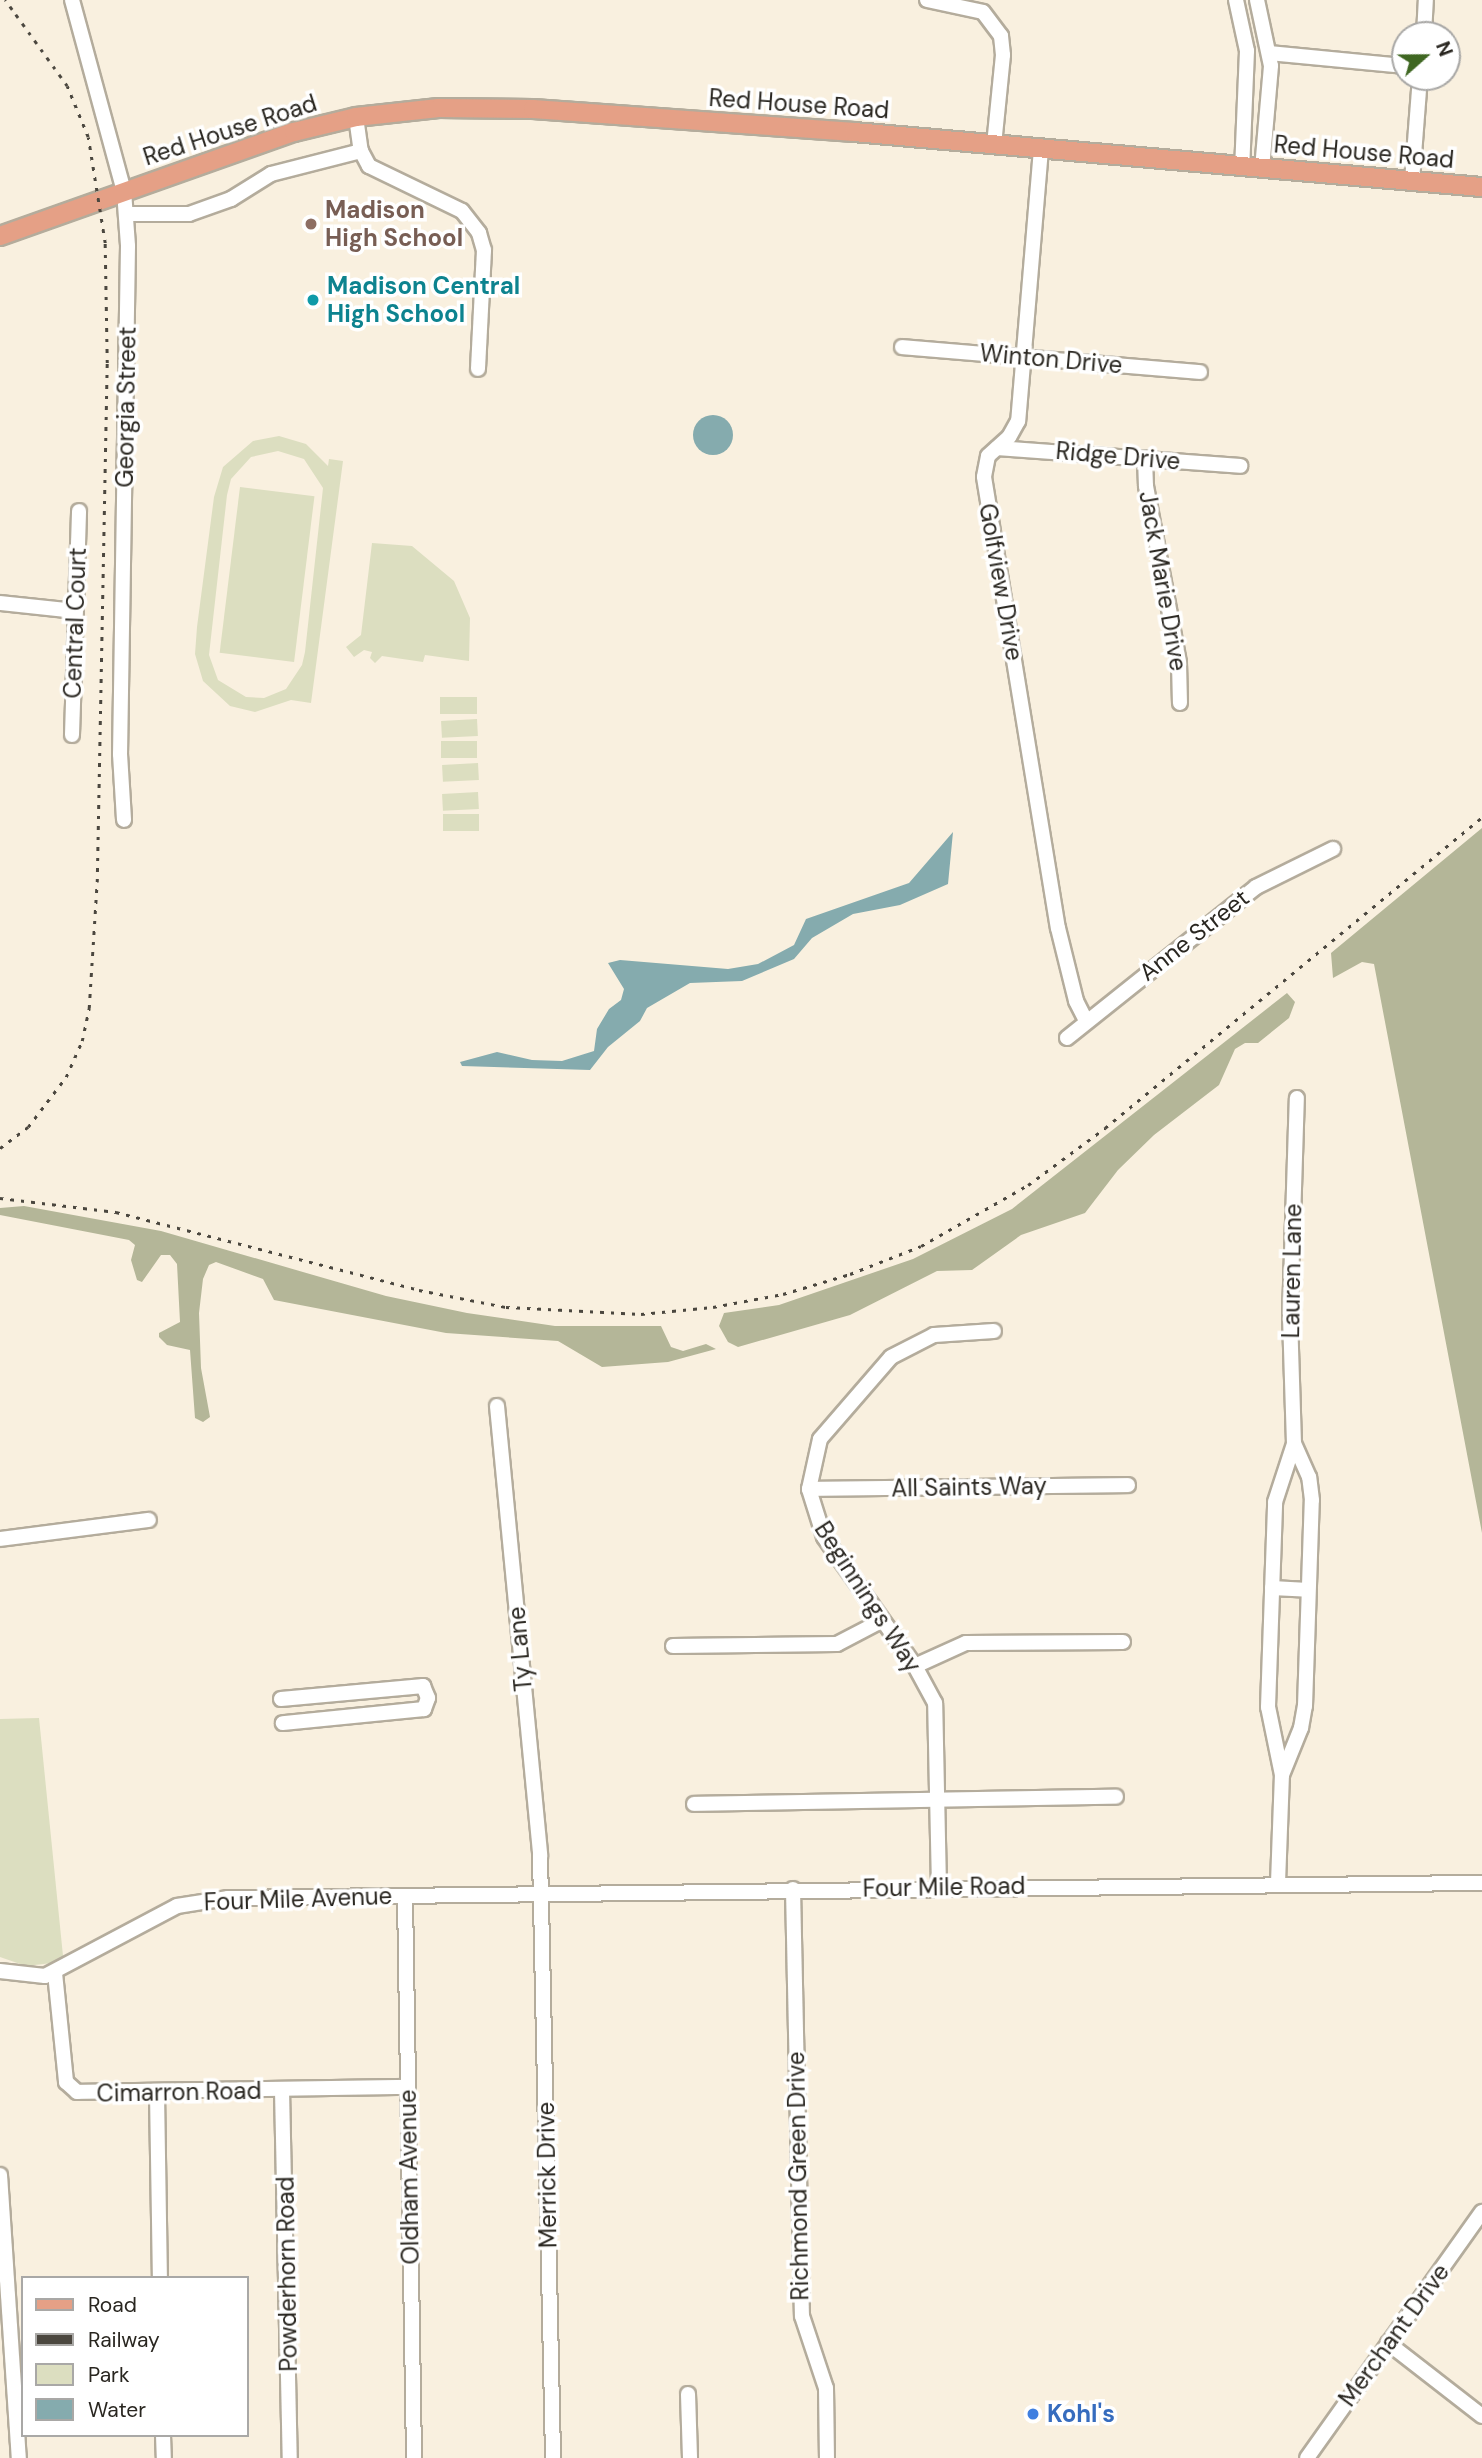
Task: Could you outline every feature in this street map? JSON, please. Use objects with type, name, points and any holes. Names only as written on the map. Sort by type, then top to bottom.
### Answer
[{"type":"main road","name":"Red House Road","points":[[0,236],[294,132],[356,117],[439,108],[533,109],[1482,187]]},
{"type":"street","name":"Georgia Street","points":[[72,0],[124,191],[120,754],[124,820]]},
{"type":"street","points":[[927,0],[983,12],[1000,36],[1003,55],[994,145]]},
{"type":"street","points":[[1236,0],[1247,51],[1242,168]]},
{"type":"street","points":[[1257,0],[1269,53],[1262,168]]},
{"type":"street","points":[[1425,21],[1426,0]]},
{"type":"street","points":[[1269,53],[1391,65]]},
{"type":"street","points":[[1412,181],[1419,91]]},
{"type":"street","points":[[356,117],[361,152],[377,173],[453,206],[475,224],[484,250],[478,369]]},
{"type":"street","name":"Golfview Drive","points":[[1041,149],[1018,421],[985,466],[985,489],[1058,928],[1076,1001],[1086,1021]]},
{"type":"street","points":[[125,214],[189,214],[223,203],[271,174],[361,152]]},
{"type":"street","name":"Winton Drive","points":[[902,347],[1200,372]]},
{"type":"street","name":"Ridge Drive","points":[[997,447],[1240,466]]},
{"type":"street","name":"Jack Marie Drive","points":[[1145,458],[1146,486],[1179,663],[1180,704]]},
{"type":"street","name":"Central Court","points":[[72,735],[79,511]]},
{"type":"street","points":[[0,603],[76,611]]},
{"type":"street","name":"Anne Street","points":[[1067,1038],[1256,887],[1332,849]]},
{"type":"street","name":"Lauren Lane","points":[[1278,1883],[1282,1775],[1268,1707],[1275,1502],[1294,1444],[1290,1316],[1297,1098]]},
{"type":"street","name":"Beginnings Way","points":[[939,1887],[935,1703],[915,1666],[824,1537],[809,1489],[820,1439],[891,1357],[934,1335],[994,1331]]},
{"type":"street","name":"Ty Lane","points":[[497,1406],[541,1893]]},
{"type":"street","name":"Lauren Lane","points":[[1282,1775],[1303,1717],[1312,1500],[1309,1476],[1294,1444]]},
{"type":"street","name":"All Saints Way","points":[[809,1489],[1129,1485]]},
{"type":"street","points":[[0,1539],[149,1520]]},
{"type":"street","points":[[1272,1588],[1308,1590]]},
{"type":"street","points":[[673,1646],[837,1644],[881,1621]]},
{"type":"street","points":[[915,1666],[966,1643],[1123,1642]]},
{"type":"street","points":[[281,1699],[423,1686],[428,1698],[424,1709],[283,1723]]},
{"type":"street","points":[[694,1804],[1116,1797]]},
{"type":"street","name":"Four Mile Road","points":[[405,1896],[1482,1882]]},
{"type":"street","name":"Richmond Green Drive","points":[[793,1889],[802,2316],[826,2388],[827,2458]]},
{"type":"street","name":"Merrick Drive","points":[[541,1893],[553,2458]]},
{"type":"street","name":"Four Mile Avenue","points":[[0,1971],[33,1978],[55,1973],[188,1902],[405,1896]]},
{"type":"street","name":"Oldham Avenue","points":[[405,1896],[414,2458]]},
{"type":"street","name":"Cimarron Road","points":[[55,1973],[70,2088],[85,2094],[406,2087]]},
{"type":"street","name":"Powderhorn Road","points":[[282,2090],[290,2458]]},
{"type":"street","points":[[157,2093],[160,2276]]},
{"type":"street","points":[[0,2175],[19,2458]]},
{"type":"street","name":"Merchant Drive","points":[[1307,2458],[1482,2212]]},
{"type":"street","points":[[1388,2343],[1482,2416]]},
{"type":"street","points":[[688,2394],[690,2458]]},
{"type":"street","points":[[163,2437],[164,2458]]},
{"type":"green space","points":[[279,436],[306,444],[328,466],[329,459],[343,461],[311,703],[291,700],[255,712],[230,706],[203,681],[195,654],[214,497],[223,467],[253,441]],"holes":[[[278,451],[304,459],[323,488],[302,665],[286,689],[264,698],[246,697],[218,680],[209,655],[227,495],[231,479],[251,457]]]},
{"type":"green space","points":[[240,487],[314,496],[294,662],[220,653]]},
{"type":"green space","points":[[372,543],[412,546],[454,581],[470,618],[469,661],[425,655],[423,662],[382,656],[375,663],[370,658],[372,652],[364,650],[354,657],[346,647],[361,635]]},
{"type":"green space","points":[[440,697],[477,697],[477,714],[440,714]]},
{"type":"green space","points":[[477,719],[478,736],[442,738],[441,721]]},
{"type":"green space","points":[[441,741],[477,741],[477,758],[441,758]]},
{"type":"green space","points":[[478,763],[479,780],[443,782],[442,765]]},
{"type":"green space","points":[[478,792],[479,809],[443,811],[442,794]]},
{"type":"green space","points":[[443,814],[479,814],[479,831],[443,831]]},
{"type":"green space","points":[[1482,828],[1482,1533],[1374,964],[1362,962],[1333,978],[1331,953]]},
{"type":"green space","points":[[1287,993],[1295,1002],[1289,1018],[1258,1043],[1245,1043],[1235,1049],[1219,1085],[1154,1135],[1118,1170],[1085,1213],[1021,1235],[972,1270],[937,1271],[850,1315],[738,1347],[728,1342],[719,1326],[724,1313],[779,1305],[913,1259],[1012,1209]]},
{"type":"green space","points":[[24,1206],[161,1231],[386,1296],[467,1313],[555,1326],[661,1326],[671,1347],[683,1351],[706,1344],[716,1349],[668,1362],[602,1367],[558,1341],[446,1333],[274,1300],[263,1279],[216,1262],[209,1265],[203,1279],[199,1313],[201,1368],[210,1417],[203,1422],[195,1418],[190,1350],[167,1345],[159,1337],[159,1333],[180,1322],[177,1264],[170,1255],[161,1255],[142,1282],[137,1280],[131,1260],[135,1245],[129,1240],[0,1215],[0,1208]]},
{"type":"green space","points":[[39,1718],[63,1956],[52,1963],[26,1966],[0,1957],[0,1719]]},
{"type":"water","points":[[713,415],[727,421],[733,435],[727,449],[713,455],[699,449],[693,435],[699,421]]},
{"type":"water","points":[[953,832],[948,884],[900,905],[853,914],[812,938],[794,959],[742,981],[690,983],[647,1008],[640,1021],[608,1047],[590,1070],[462,1066],[460,1062],[497,1052],[532,1060],[562,1061],[594,1051],[597,1029],[609,1009],[621,1000],[624,989],[608,963],[620,960],[728,969],[758,964],[794,945],[806,919],[909,883]]},
{"type":"railway","points":[[0,1148],[28,1127],[66,1077],[82,1041],[89,1008],[97,882],[107,363],[105,243],[88,137],[67,86],[5,0]]},
{"type":"railway","points":[[0,1198],[116,1212],[419,1290],[506,1307],[641,1314],[713,1307],[783,1294],[850,1274],[921,1246],[1028,1185],[1105,1128],[1482,817]]},
{"type":"place","name":"Madison High School","points":[[311,224]]},
{"type":"place","name":"Madison Central High School","points":[[313,300]]},
{"type":"place","name":"Kohl's","points":[[1033,2414]]}]
